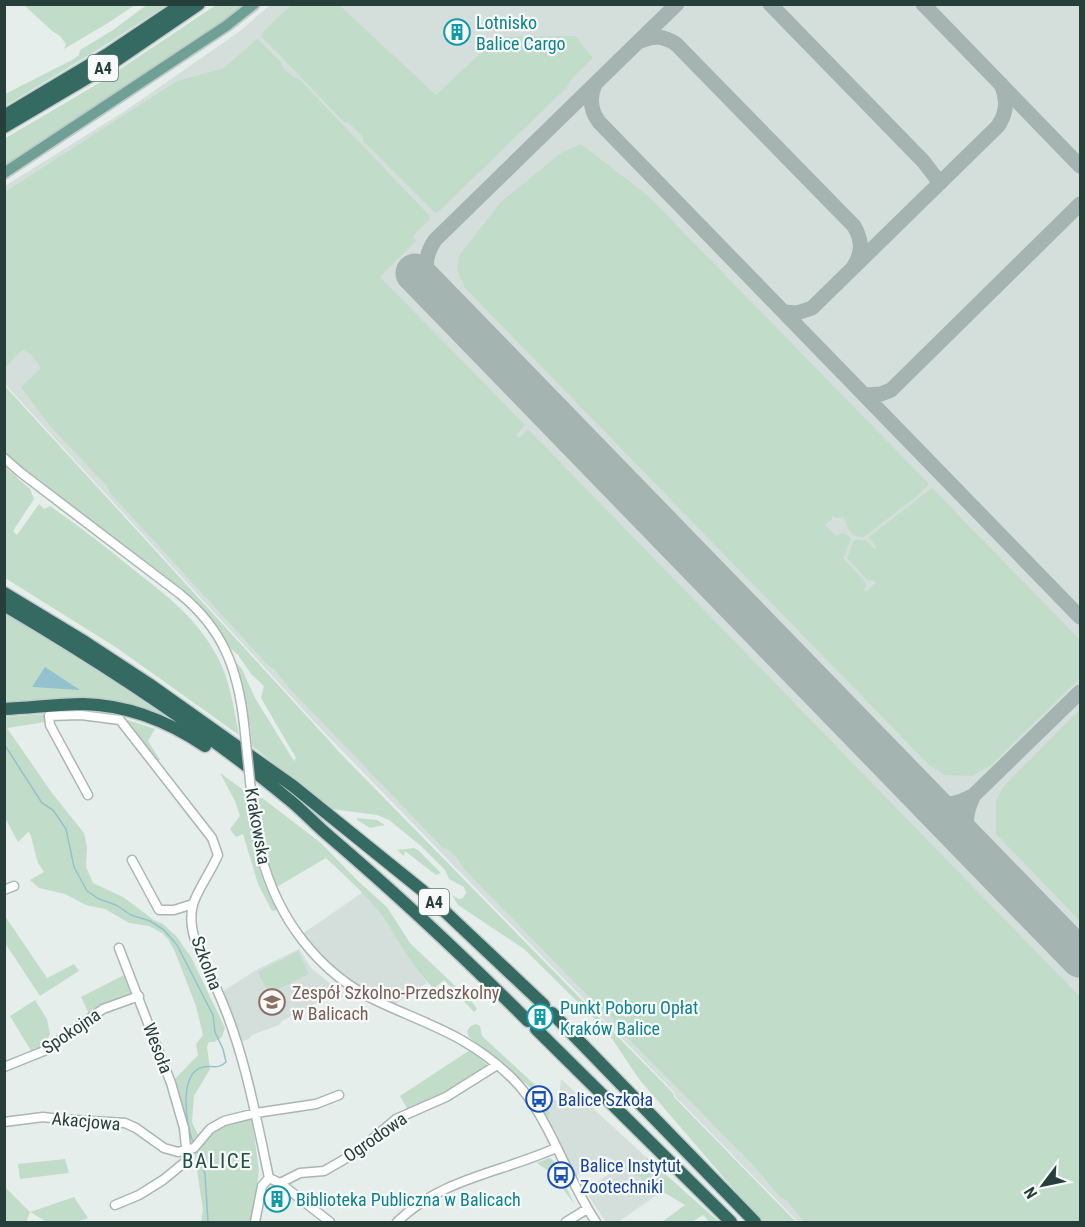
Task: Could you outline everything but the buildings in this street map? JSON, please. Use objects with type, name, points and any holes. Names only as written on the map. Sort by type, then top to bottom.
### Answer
[{"type":"highway","name":"A4","points":[[4,116],[106,55],[182,4]]},
{"type":"highway","name":"A4","points":[[4,127],[114,62],[199,4]]},
{"type":"highway","name":"A4","points":[[4,593],[149,684],[293,786],[429,897],[548,1009],[754,1222]]},
{"type":"highway","name":"A4","points":[[4,605],[100,664],[156,702],[293,803],[411,907],[731,1222]]},
{"type":"highway","name":"A4","points":[[4,709],[99,705],[146,715],[181,731],[209,748],[327,835]]},
{"type":"main road","points":[[4,173],[226,26],[254,4]]},
{"type":"street","name":"Krakowska","points":[[4,458],[180,594],[202,614],[225,647],[234,669],[241,694],[258,845],[269,881],[291,924],[331,972],[360,992],[458,1036],[497,1065],[527,1095],[596,1222]]},
{"type":"street","points":[[88,795],[50,725],[49,716],[81,715],[120,720],[212,838],[218,855],[193,904],[174,910],[159,910],[132,860]]},
{"type":"street","points":[[4,890],[14,886]]},
{"type":"street","name":"Szkolna","points":[[193,904],[192,921],[198,950],[225,1010],[256,1113],[269,1178]]},
{"type":"street","name":"Wesoła","points":[[119,948],[171,1083],[184,1128],[186,1151]]},
{"type":"street","name":"Spokojna","points":[[4,1067],[44,1051],[103,1009],[139,996]]},
{"type":"street","name":"Ogrodowa","points":[[280,1183],[300,1173],[324,1170],[357,1152],[396,1119],[446,1097],[497,1065]]},
{"type":"street","points":[[115,1205],[139,1194],[186,1162],[186,1151],[194,1148],[218,1123],[256,1113],[316,1104],[339,1095]]},
{"type":"street","name":"Akacjowa","points":[[4,1122],[43,1117],[125,1123],[171,1151],[186,1151]]},
{"type":"street","points":[[398,1222],[411,1209],[440,1190],[556,1149]]},
{"type":"street","points":[[255,1222],[262,1186],[269,1178],[280,1183],[330,1222]]},
{"type":"street","points":[[566,1222],[587,1209]]},
{"type":"shaded area","points":[[270,5],[1080,5],[1080,1222],[798,1222],[319,727],[5,384],[5,186],[128,109],[240,31]]},
{"type":"shaded area","points":[[363,892],[427,983],[395,1004],[366,992],[334,970],[301,935]]},
{"type":"shaded area","name":"Zespół Szkolno-Przedszkolny w Balicach","points":[[299,949],[311,968],[340,991],[282,1021],[279,1025],[240,1042],[222,992],[256,970]]},
{"type":"shaded area","points":[[561,1079],[646,1157],[645,1173],[637,1172],[605,1156],[576,1176],[546,1117],[550,1115],[547,1096],[559,1102]]},
{"type":"shaded area","points":[[620,1166],[663,1191],[618,1222],[606,1222],[585,1191]]},
{"type":"green space","points":[[148,4],[167,5],[5,106],[5,94],[72,60],[79,55],[80,50],[113,30]]},
{"type":"green space","points":[[24,5],[135,5],[64,49],[66,44],[60,36]]},
{"type":"green space","points":[[216,5],[247,5],[5,169],[4,139],[101,82]]},
{"type":"green space","points":[[291,5],[339,5],[436,95],[498,37],[575,36],[593,58],[571,79],[566,88],[438,212],[434,212],[363,141],[363,137],[349,123],[344,122],[262,37],[263,32]]},
{"type":"green space","points":[[257,39],[280,61],[287,72],[299,79],[428,214],[430,219],[413,236],[416,241],[380,277],[525,425],[516,435],[519,438],[528,429],[1080,997],[1080,1222],[804,1222],[754,1166],[614,1024],[613,1018],[594,1002],[463,868],[454,855],[442,847],[289,688],[49,425],[21,387],[41,368],[32,355],[23,350],[5,369],[5,192],[177,81],[224,68]]},
{"type":"green space","points":[[581,144],[648,196],[929,484],[864,537],[855,536],[843,517],[837,518],[832,515],[832,519],[825,525],[836,536],[842,533],[849,536],[851,540],[843,558],[866,583],[864,589],[866,592],[876,583],[873,580],[868,581],[847,558],[854,540],[865,540],[875,549],[869,537],[932,488],[1080,640],[1079,679],[990,766],[972,776],[945,775],[929,765],[465,288],[457,270],[459,256],[500,203],[562,152]]},
{"type":"green space","points":[[4,385],[344,757],[796,1222],[762,1222],[639,1079],[606,1030],[524,949],[458,905],[452,895],[459,899],[463,898],[466,893],[464,887],[449,879],[445,870],[421,846],[389,820],[377,815],[331,809],[252,746],[250,724],[234,660],[242,669],[255,698],[294,761],[296,758],[261,698],[264,686],[228,646],[215,625],[195,602],[39,482],[5,453]]},
{"type":"green space","points":[[5,467],[30,489],[34,499],[13,531],[17,535],[39,504],[44,509],[50,506],[158,589],[200,630],[209,642],[225,674],[239,735],[117,648],[5,578]]},
{"type":"green space","points":[[4,612],[171,720],[151,713],[5,705]]},
{"type":"green space","points":[[1080,709],[1080,921],[996,834],[996,800],[1005,785]]},
{"type":"green space","points":[[47,714],[46,722],[7,728],[52,793],[84,833],[87,847],[86,867],[93,883],[123,897],[163,924],[177,937],[191,957],[225,1028],[222,1037],[209,1042],[207,1047],[210,1069],[194,1096],[192,1122],[199,1137],[191,1145],[173,1081],[198,1055],[196,1044],[203,1035],[196,1006],[168,939],[149,926],[129,923],[105,909],[86,905],[65,894],[39,888],[30,880],[44,872],[38,863],[30,833],[28,832],[18,842],[5,818],[4,717]]},
{"type":"green space","points":[[122,718],[155,729],[148,741],[160,760],[155,762]]},
{"type":"green space","points":[[220,773],[245,791],[259,867],[277,910],[272,911],[258,884],[243,834],[236,837],[230,829],[240,816]]},
{"type":"green space","points":[[257,794],[321,843],[387,907],[410,943],[477,1009],[474,1012],[444,980],[434,989],[426,981],[376,908],[326,858],[275,888],[266,868],[257,809],[259,808]]},
{"type":"green space","points":[[357,818],[377,820],[385,825],[370,828]]},
{"type":"green space","points":[[414,848],[441,873],[436,875],[405,851],[404,856],[397,850]]},
{"type":"green space","points":[[5,916],[47,978],[74,964],[79,971],[40,996],[5,943]]},
{"type":"green space","points":[[298,951],[309,974],[269,994],[258,972]]},
{"type":"green space","points":[[128,973],[136,994],[89,1014],[81,997]]},
{"type":"green space","points":[[35,1000],[47,1019],[50,1034],[43,1047],[33,1054],[10,1016]]},
{"type":"green space","points":[[476,1024],[480,1026],[482,1036],[547,1096],[550,1115],[546,1117],[530,1087],[469,1037],[467,1032],[471,1026]]},
{"type":"green space","points":[[470,1050],[491,1068],[439,1100],[408,1110],[400,1096]]},
{"type":"green space","points":[[252,1119],[259,1171],[252,1222],[201,1222],[203,1210],[194,1151],[214,1129]]},
{"type":"green space","points":[[646,1157],[719,1222],[709,1222],[703,1215],[692,1222],[662,1222],[685,1205],[620,1166],[622,1164],[637,1172],[645,1173]]},
{"type":"green space","points":[[549,1158],[553,1160],[575,1205],[550,1172],[537,1163]]},
{"type":"green space","points":[[65,1159],[69,1173],[20,1179],[18,1164]]},
{"type":"green space","points":[[4,1186],[30,1212],[26,1222],[5,1222]]},
{"type":"green space","points":[[74,1197],[88,1218],[77,1222],[47,1222],[30,1212]]},
{"type":"water","points":[[45,667],[80,690],[32,687]]},
{"type":"waterway","points":[[4,744],[42,803],[53,810],[66,829],[74,867],[87,891],[164,930],[177,945],[213,1015],[215,1032],[226,1062],[218,1067],[203,1067],[195,1071],[190,1079],[186,1112],[193,1142]]},
{"type":"waterway","points":[[197,1150],[205,1174],[208,1222]]},
{"type":"taxiway","points":[[434,294],[426,267],[428,254],[435,240],[677,4]]},
{"type":"taxiway","points":[[770,4],[923,161],[940,183]]},
{"type":"taxiway","points":[[923,4],[1080,166]]},
{"type":"taxiway","points":[[641,41],[659,37],[676,44],[854,226],[859,236],[860,246],[859,256],[854,266]]},
{"type":"taxiway","points":[[595,84],[591,104],[599,122],[1080,617]]},
{"type":"taxiway","points":[[784,312],[797,313],[812,308],[998,126],[1006,105],[1001,84]]},
{"type":"taxiway","points":[[865,395],[881,394],[891,390],[1080,204]]},
{"type":"taxiway","points":[[916,789],[944,804],[958,802],[974,795],[1080,692]]},
{"type":"taxiway","points":[[974,795],[966,822],[974,848]]},
{"type":"runway","points":[[415,273],[1080,958]]},
{"type":"place","name":"Lotnisko Balice Cargo","points":[[457,32]]},
{"type":"place","name":"Zespół Szkolno-Przedszkolny w Balicach","points":[[272,1002]]},
{"type":"place","name":"Punkt Poboru Opłat Kraków Balice","points":[[540,1017]]},
{"type":"place","name":"Balice Szkoła","points":[[539,1099]]},
{"type":"place","name":"Balice Instytut Zootechniki","points":[[561,1175]]},
{"type":"place","name":"Biblioteka Publiczna w Balicach","points":[[277,1199]]},
{"type":"district","name":"BALICE","points":[[217,1161]]}]
